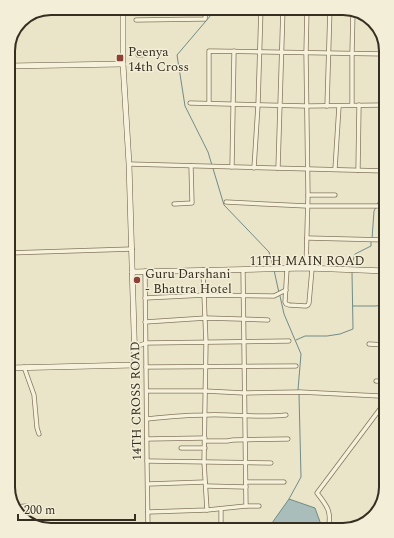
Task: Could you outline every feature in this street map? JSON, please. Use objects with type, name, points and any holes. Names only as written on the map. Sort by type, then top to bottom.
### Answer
[{"type":"street","points":[[15,368],[135,365],[129,164],[123,64],[123,15]]},
{"type":"street","points":[[136,20],[205,19],[205,15]]},
{"type":"street","points":[[254,168],[258,105],[261,15]]},
{"type":"street","points":[[278,168],[283,15]]},
{"type":"street","points":[[306,268],[308,195],[307,15]]},
{"type":"street","points":[[327,106],[330,15]]},
{"type":"street","points":[[352,16],[352,105]]},
{"type":"street","points":[[209,103],[209,51],[379,54]]},
{"type":"street","points":[[232,167],[234,51]]},
{"type":"street","points":[[138,55],[157,54]]},
{"type":"street","points":[[15,66],[123,64]]},
{"type":"street","points":[[190,103],[307,106],[379,105]]},
{"type":"street","points":[[358,170],[359,105]]},
{"type":"street","points":[[335,169],[339,106]]},
{"type":"street","points":[[129,164],[379,171]]},
{"type":"street","points":[[174,204],[192,203],[191,166]]},
{"type":"street","points":[[308,195],[335,195]]},
{"type":"street","points":[[226,202],[307,206],[379,206]]},
{"type":"street","points":[[307,238],[379,240]]},
{"type":"street","points":[[15,253],[132,249]]},
{"type":"street","name":"11TH MAIN ROAD","points":[[132,272],[306,268],[379,271]]},
{"type":"street","points":[[287,269],[286,304],[306,306],[309,303],[312,269]]},
{"type":"street","points":[[203,270],[206,318],[204,462],[207,510]]},
{"type":"street","points":[[243,270],[246,506]]},
{"type":"street","name":"14TH CROSS ROAD","points":[[145,271],[148,523]]},
{"type":"street","points":[[145,298],[205,295],[274,296],[286,290]]},
{"type":"street","points":[[146,322],[206,318],[268,320]]},
{"type":"street","points":[[134,347],[146,343],[290,342]]},
{"type":"street","points":[[369,344],[379,345]]},
{"type":"street","points":[[146,367],[296,366]]},
{"type":"street","points":[[24,367],[34,395],[37,428],[39,434]]},
{"type":"street","points":[[146,390],[244,393],[300,392],[379,396]]},
{"type":"street","points":[[329,523],[330,518],[327,506],[317,493],[379,410]]},
{"type":"street","points":[[147,419],[205,415],[286,415]]},
{"type":"street","points":[[147,439],[288,439]]},
{"type":"street","points":[[181,448],[205,448]]},
{"type":"street","points":[[147,461],[271,463]]},
{"type":"street","points":[[148,484],[246,484],[284,482]]},
{"type":"street","points":[[21,506],[26,506]]},
{"type":"street","points":[[148,512],[259,506]]},
{"type":"street","points":[[221,509],[221,523]]},
{"type":"shaded area","points":[[289,499],[315,508],[320,523],[272,523]]},
{"type":"waterway","points":[[211,15],[177,55],[185,106],[208,152],[224,205],[269,252],[273,267]]},
{"type":"waterway","points":[[372,239],[374,211],[379,201]]},
{"type":"waterway","points":[[352,268],[355,254],[371,246],[371,242]]},
{"type":"waterway","points":[[274,270],[279,293]]},
{"type":"waterway","points":[[296,340],[305,336],[327,336],[340,334],[353,329],[352,272]]},
{"type":"waterway","points":[[280,296],[284,314],[301,354],[298,390]]},
{"type":"waterway","points":[[353,306],[379,305]]},
{"type":"waterway","points":[[289,499],[301,477],[299,394]]},
{"type":"place","name":"Peenya 14th Cross","points":[[120,58]]},
{"type":"place","name":"Guru Darshani - Bhattra Hotel","points":[[137,280]]}]
